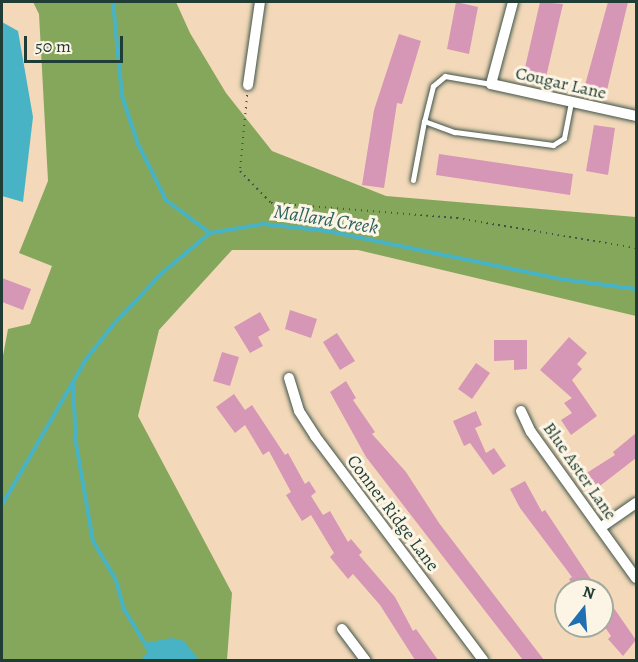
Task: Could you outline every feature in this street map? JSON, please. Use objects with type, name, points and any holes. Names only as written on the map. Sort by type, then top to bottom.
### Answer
[{"type":"street","points":[[248,85],[260,2]]},
{"type":"street","name":"Cougar Lane","points":[[513,2],[491,84],[636,116]]},
{"type":"street","name":"Conner Ridge Lane","points":[[289,378],[299,411],[315,436],[483,660]]},
{"type":"street","name":"Blue Aster Lane","points":[[521,411],[531,432],[636,578]]},
{"type":"street","points":[[600,528],[636,503]]},
{"type":"street","points":[[342,629],[365,660]]},
{"type":"lane","points":[[412,180],[433,86],[444,76],[491,84]]},
{"type":"lane","points":[[424,121],[455,132],[553,145],[564,138],[572,103]]},
{"type":"path","points":[[248,85],[240,171],[271,203],[457,218],[636,248]]},
{"type":"green space","points":[[33,2],[176,2],[190,33],[226,93],[272,151],[386,196],[636,217],[636,316],[358,250],[232,250],[159,330],[138,416],[232,593],[227,660],[2,660],[2,361],[8,329],[30,324],[52,266],[19,253],[48,181],[39,14]]},
{"type":"water","points":[[2,22],[18,31],[33,117],[23,202],[2,196]]},
{"type":"water","points":[[172,638],[184,641],[199,660],[141,660],[147,653],[145,643]]},
{"type":"building","points":[[456,2],[478,7],[469,54],[447,49]]},
{"type":"building","points":[[540,2],[563,4],[546,77],[524,72]]},
{"type":"building","points":[[608,2],[628,2],[607,90],[585,85]]},
{"type":"building","points":[[399,34],[421,41],[402,104],[397,103],[384,188],[362,185],[374,110]]},
{"type":"building","points":[[594,125],[615,128],[608,175],[586,171]]},
{"type":"building","points":[[439,154],[573,174],[570,195],[436,175]]},
{"type":"building","points":[[2,278],[31,289],[23,310],[2,302]]},
{"type":"building","points":[[290,310],[317,319],[311,338],[285,329]]},
{"type":"building","points":[[260,312],[270,330],[258,337],[263,346],[250,353],[234,327]]},
{"type":"building","points":[[337,333],[355,361],[340,370],[323,342]]},
{"type":"building","points":[[569,337],[587,353],[577,364],[582,369],[572,380],[597,416],[571,435],[561,420],[572,413],[564,403],[572,398],[540,370]]},
{"type":"building","points":[[494,340],[527,340],[527,369],[514,370],[514,360],[494,361]]},
{"type":"building","points":[[222,352],[239,357],[230,386],[213,381]]},
{"type":"building","points":[[476,363],[490,373],[472,399],[458,389]]},
{"type":"building","points":[[346,381],[356,398],[353,400],[375,432],[372,434],[406,472],[439,523],[544,660],[523,660],[366,457],[330,392]]},
{"type":"building","points":[[234,394],[245,410],[252,405],[285,455],[288,453],[305,484],[309,481],[316,492],[311,496],[323,515],[330,511],[348,542],[351,539],[362,552],[359,555],[395,597],[413,631],[416,629],[438,660],[415,660],[380,605],[353,574],[348,579],[330,557],[334,553],[311,515],[302,521],[286,495],[291,492],[269,451],[263,455],[245,425],[235,433],[216,407]]},
{"type":"building","points":[[476,411],[482,425],[475,428],[486,453],[494,448],[506,466],[493,475],[470,443],[464,446],[453,421]]},
{"type":"building","points":[[636,433],[636,458],[596,489],[585,474],[615,455],[613,452]]},
{"type":"building","points":[[525,481],[542,512],[545,510],[590,578],[570,578],[572,577],[520,508],[510,489]]},
{"type":"building","points":[[614,608],[636,640],[623,656],[608,639],[614,638]]},
{"type":"waterway","points":[[113,2],[122,96],[138,144],[166,200],[210,233]]},
{"type":"waterway","name":"Mallard Creek","points":[[2,505],[87,358],[113,325],[162,273],[210,233],[263,224],[327,231],[560,279],[636,289]]},
{"type":"waterway","points":[[73,385],[76,443],[93,541],[116,580],[124,609],[147,647]]}]
